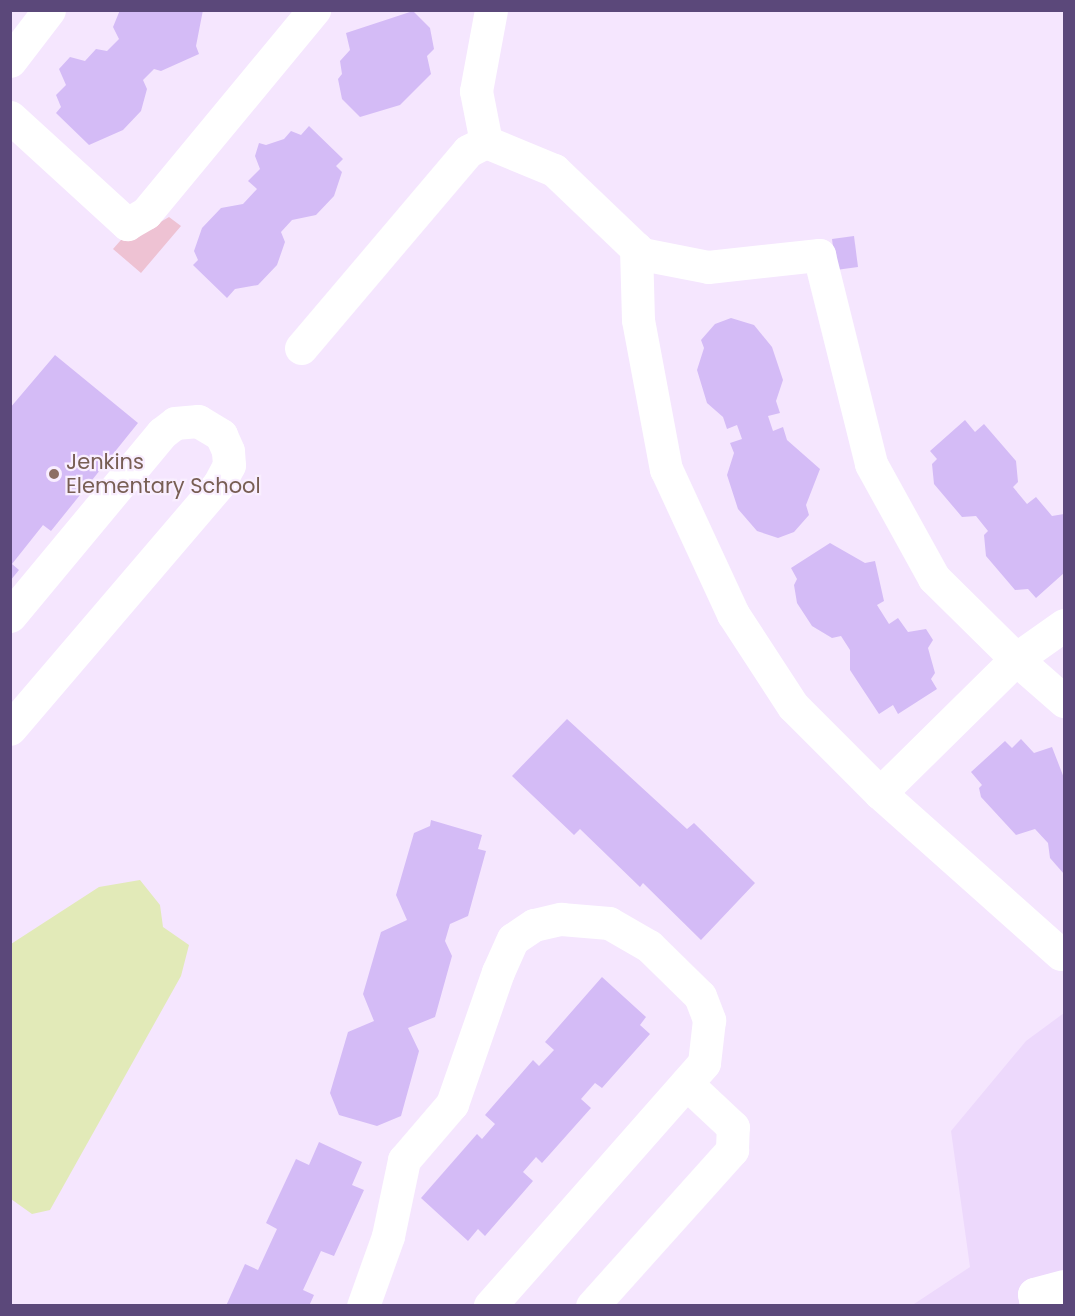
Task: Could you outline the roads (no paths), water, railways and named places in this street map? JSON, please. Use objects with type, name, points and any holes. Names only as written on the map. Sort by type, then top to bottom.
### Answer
[{"type":"street","points":[[10,61],[49,10]]},
{"type":"street","points":[[10,117],[128,224],[146,213],[314,10]]},
{"type":"street","points":[[486,142],[476,91],[491,10]]},
{"type":"street","points":[[301,348],[468,151],[486,142],[554,170],[642,254],[708,267],[819,255],[871,464],[934,578],[1016,659],[1065,701]]},
{"type":"street","points":[[636,248],[638,320],[666,469],[733,614],[794,706],[880,794],[1061,954]]},
{"type":"street","points":[[10,616],[162,433],[175,423],[198,420],[221,435],[228,451],[229,465],[219,484],[10,729]]},
{"type":"street","points":[[880,794],[1016,659],[1065,625]]},
{"type":"street","points":[[363,1305],[388,1236],[404,1160],[452,1104],[498,972],[513,939],[527,929],[561,919],[609,923],[658,955],[700,996],[709,1020],[704,1063],[495,1304]]},
{"type":"street","points":[[592,1305],[732,1150],[733,1127],[686,1083]]},
{"type":"street","points":[[1036,1305],[1034,1294],[1065,1286]]},
{"type":"place","name":"Jenkins Elementary School","points":[[54,474]]}]
